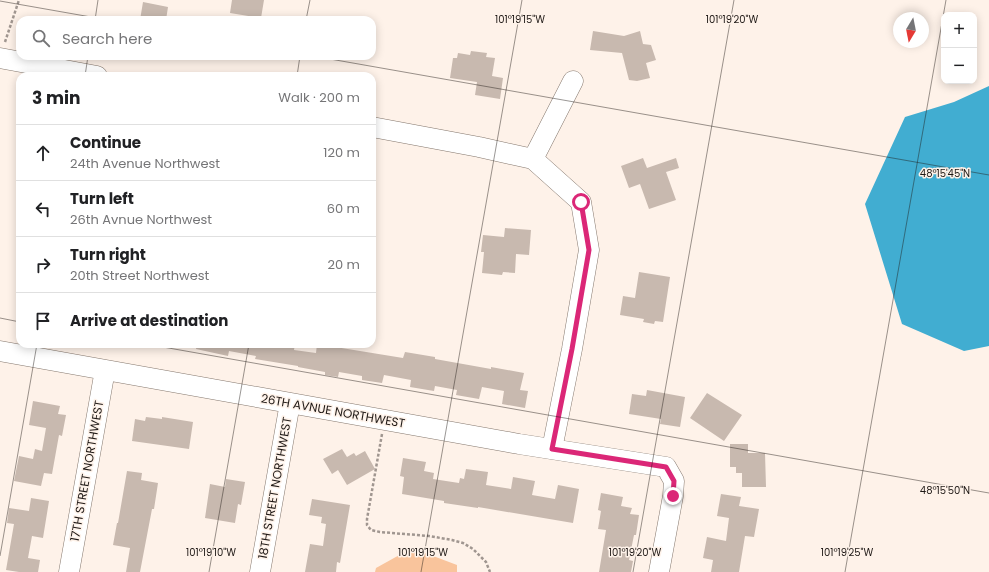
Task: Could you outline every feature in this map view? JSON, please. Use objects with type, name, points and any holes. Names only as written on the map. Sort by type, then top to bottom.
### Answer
[{"type":"street","points":[[2,51],[16,55]]},
{"type":"street","points":[[36,60],[82,72]]},
{"type":"street","points":[[533,159],[573,81]]},
{"type":"street","points":[[376,128],[479,147],[533,159],[581,202],[589,250],[572,349],[552,449]]},
{"type":"street","name":"26TH AVNUE NORTHWEST","points":[[0,351],[384,420],[666,467],[674,481],[673,496],[659,572]]},
{"type":"street","name":"17TH STREET NORTHWEST","points":[[69,572],[105,370]]},
{"type":"street","name":"18TH STREET NORTHWEST","points":[[260,572],[290,403]]},
{"type":"path","points":[[2,51],[19,0]]},
{"type":"path","points":[[384,420],[367,525],[371,530],[380,532],[429,536],[463,543],[474,549],[486,562],[490,572]]},
{"type":"shaded area","points":[[412,548],[457,565],[457,572],[375,572],[376,568]]},
{"type":"water","points":[[989,86],[989,346],[964,351],[902,324],[865,204],[905,117],[954,102]]},
{"type":"building","points":[[232,0],[264,0],[261,16],[249,16],[230,13]]},
{"type":"building","points":[[143,2],[168,7],[167,16],[141,16]]},
{"type":"building","points":[[593,31],[624,36],[640,31],[643,44],[651,45],[656,60],[646,63],[650,78],[637,81],[629,80],[622,53],[590,50]]},
{"type":"building","points":[[471,51],[487,53],[486,57],[495,58],[492,76],[503,78],[500,99],[475,95],[477,82],[450,78],[453,58],[457,58],[458,53],[470,55]]},
{"type":"building","points":[[643,158],[647,168],[676,158],[679,168],[666,172],[676,200],[649,209],[640,184],[629,188],[621,166]]},
{"type":"building","points":[[505,228],[531,230],[529,255],[516,254],[515,273],[503,272],[502,275],[482,273],[484,252],[481,252],[483,235],[504,237]]},
{"type":"building","points":[[639,272],[670,277],[663,322],[655,321],[654,324],[643,322],[644,319],[620,315],[623,296],[635,298]]},
{"type":"building","points":[[294,348],[294,350],[316,353],[317,348],[342,348],[403,358],[405,352],[491,369],[491,367],[524,373],[520,390],[528,391],[525,408],[502,404],[504,391],[482,387],[479,399],[456,395],[457,390],[435,386],[434,391],[410,387],[411,380],[384,375],[382,383],[362,380],[362,376],[339,372],[338,377],[325,375],[325,372],[298,366],[255,359],[256,356],[229,351],[228,356],[196,349]]},
{"type":"building","points":[[647,390],[685,397],[680,427],[660,424],[661,419],[629,414],[632,394],[646,396]]},
{"type":"building","points":[[707,393],[742,415],[724,441],[690,418]]},
{"type":"building","points":[[33,401],[60,406],[58,414],[66,415],[62,436],[59,435],[52,474],[44,473],[41,486],[14,481],[19,456],[33,459],[35,449],[42,451],[46,428],[29,425]]},
{"type":"building","points":[[146,417],[162,419],[162,417],[193,422],[189,449],[132,441],[135,419],[145,421]]},
{"type":"building","points":[[730,444],[748,444],[748,453],[765,453],[766,487],[742,487],[742,473],[736,473],[736,467],[730,467]]},
{"type":"building","points":[[342,449],[347,457],[354,453],[356,456],[365,451],[375,469],[347,485],[338,470],[332,474],[323,459]]},
{"type":"building","points":[[403,458],[426,462],[424,471],[434,473],[433,479],[459,483],[460,478],[464,479],[466,469],[488,472],[486,485],[511,489],[513,477],[535,481],[532,495],[555,499],[558,485],[579,489],[573,523],[478,507],[444,503],[444,501],[402,494],[404,477],[400,476]]},
{"type":"building","points":[[127,471],[142,473],[141,480],[158,483],[154,509],[152,509],[140,572],[126,572],[130,548],[113,545]]},
{"type":"building","points":[[226,479],[245,482],[241,505],[238,504],[235,523],[205,518],[210,484],[225,487]]},
{"type":"building","points":[[601,493],[623,497],[621,506],[632,508],[630,514],[639,515],[636,535],[634,535],[629,560],[633,561],[631,572],[599,572],[606,530],[598,529],[601,511],[598,510]]},
{"type":"building","points":[[721,494],[741,497],[739,506],[759,509],[754,537],[745,536],[739,572],[711,572],[713,560],[703,558],[707,537],[726,541],[729,518],[717,516]]},
{"type":"building","points":[[31,498],[49,501],[43,538],[32,536],[28,558],[40,560],[38,572],[6,570],[14,524],[7,523],[9,508],[29,511]]},
{"type":"building","points":[[312,499],[350,505],[340,563],[337,562],[336,572],[305,572],[310,544],[323,546],[326,524],[321,523],[322,517],[309,515]]},
{"type":"route","points":[[581,202],[589,250],[572,349],[552,449],[666,467],[674,481],[673,496]]}]
